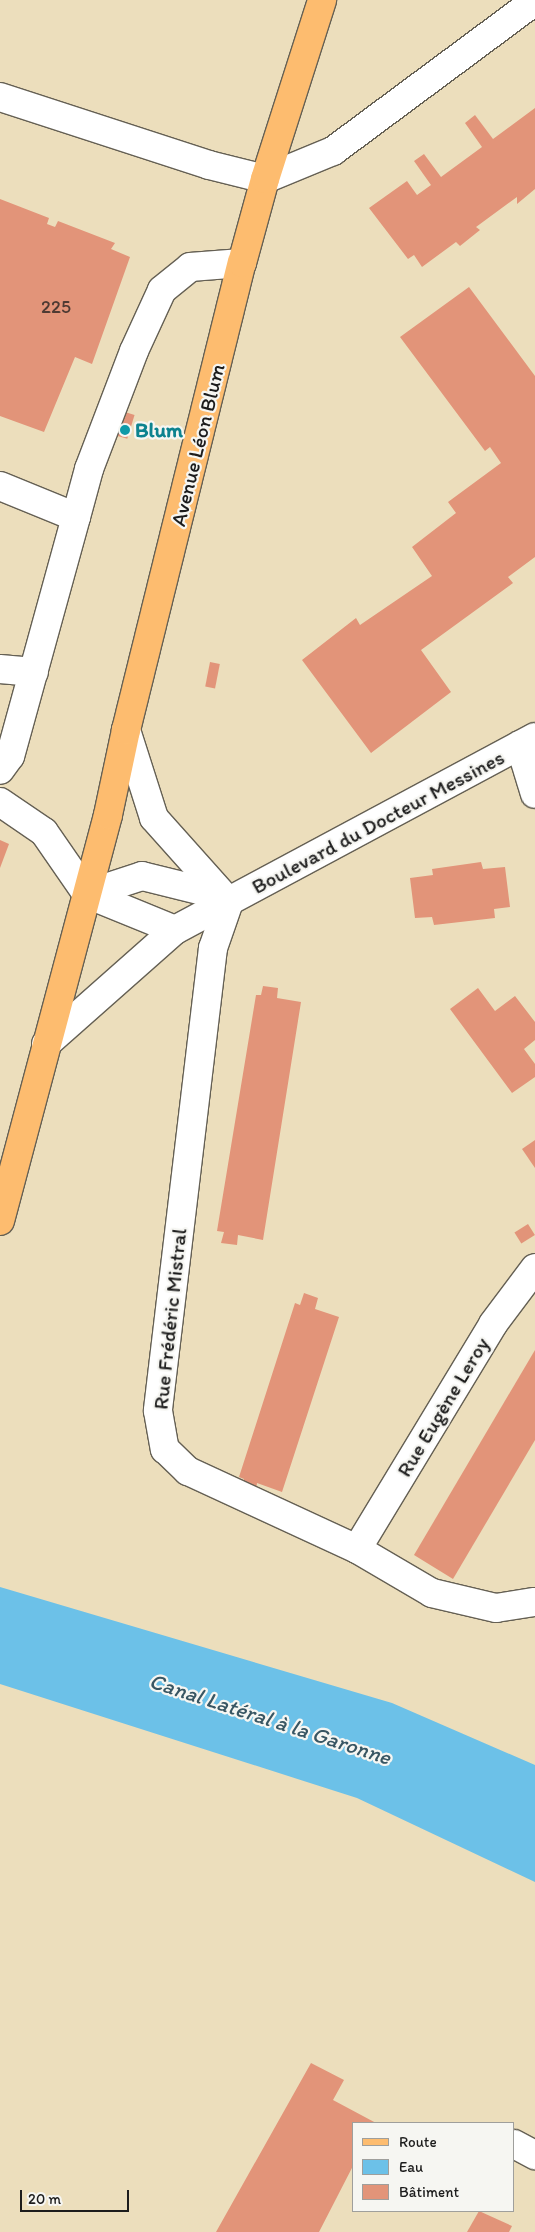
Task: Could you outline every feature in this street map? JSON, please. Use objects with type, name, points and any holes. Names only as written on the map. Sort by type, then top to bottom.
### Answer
[{"type":"main road","name":"Avenue Léon Blum","points":[[0,1221],[87,894],[242,263],[265,179],[322,0]]},
{"type":"street","points":[[0,96],[209,165],[265,179],[333,151],[535,1]]},
{"type":"street","points":[[0,770],[10,756],[76,517],[120,388],[151,308],[162,290],[190,267],[242,263]]},
{"type":"street","points":[[0,486],[76,517]]},
{"type":"street","points":[[0,669],[34,672]]},
{"type":"street","name":"Boulevard du Docteur Messines","points":[[126,730],[154,818],[226,899]]},
{"type":"street","points":[[528,741],[535,794]]},
{"type":"street","name":"Boulevard du Docteur Messines","points":[[87,894],[142,876],[226,899],[528,741]]},
{"type":"street","points":[[0,802],[44,832],[87,894],[175,930]]},
{"type":"street","points":[[46,1044],[175,930],[226,899]]},
{"type":"street","name":"Rue Frédéric Mistral","points":[[226,899],[213,948],[158,1411],[165,1449],[188,1471],[357,1549],[432,1593],[496,1608],[535,1602]]},
{"type":"street","name":"Rue Eugène Leroy","points":[[357,1549],[493,1324],[535,1268]]},
{"type":"street","points":[[515,2145],[535,2155]]},
{"type":"water","name":"Canal Latéral à la Garonne","points":[[0,1587],[392,1703],[535,1765],[535,1882],[357,1798],[0,1684]]},
{"type":"building","points":[[535,108],[535,189],[517,204],[517,197],[476,227],[480,230],[460,246],[456,242],[422,267],[414,255],[408,259],[369,208],[407,181],[417,195],[431,185],[414,161],[424,154],[441,177],[482,147],[465,123],[475,115],[493,139]]},
{"type":"building","points":[[0,199],[49,218],[47,224],[55,227],[58,221],[115,243],[111,249],[130,257],[92,364],[75,357],[44,432],[0,416]]},
{"type":"building","points":[[469,287],[535,376],[535,557],[508,577],[513,583],[421,650],[451,692],[371,753],[302,660],[356,618],[360,625],[432,576],[412,547],[456,513],[448,502],[501,463],[490,447],[485,451],[400,337]]},
{"type":"building","name":"Blum","points":[[125,412],[135,415],[127,439],[118,436]]},
{"type":"building","points":[[210,662],[220,664],[215,688],[205,687]]},
{"type":"building","points":[[0,840],[9,844],[0,868]]},
{"type":"building","points":[[481,862],[483,869],[505,867],[510,907],[494,909],[495,918],[434,925],[432,917],[415,918],[410,878],[433,875],[432,869]]},
{"type":"building","points":[[263,986],[278,988],[277,998],[301,1002],[263,1240],[238,1235],[237,1245],[221,1243],[224,1232],[217,1231],[256,995],[261,995]]},
{"type":"building","points":[[478,988],[495,1011],[515,996],[535,1022],[535,1040],[524,1049],[535,1064],[535,1077],[512,1093],[450,1009]]},
{"type":"building","points":[[535,1140],[535,1168],[522,1149]]},
{"type":"building","points":[[528,1224],[535,1235],[521,1244],[514,1232]]},
{"type":"building","points":[[304,1293],[318,1298],[315,1309],[339,1317],[282,1492],[257,1483],[256,1491],[242,1486],[244,1479],[239,1477],[295,1303],[300,1305]]},
{"type":"building","points":[[535,1350],[535,1440],[453,1579],[414,1555]]},
{"type":"building","points":[[311,2063],[344,2080],[333,2100],[374,2122],[352,2122],[352,2168],[319,2232],[216,2232]]},
{"type":"building","points":[[478,2212],[512,2226],[509,2232],[467,2232]]},
{"type":"place","name":"Blum","points":[[125,430]]}]
